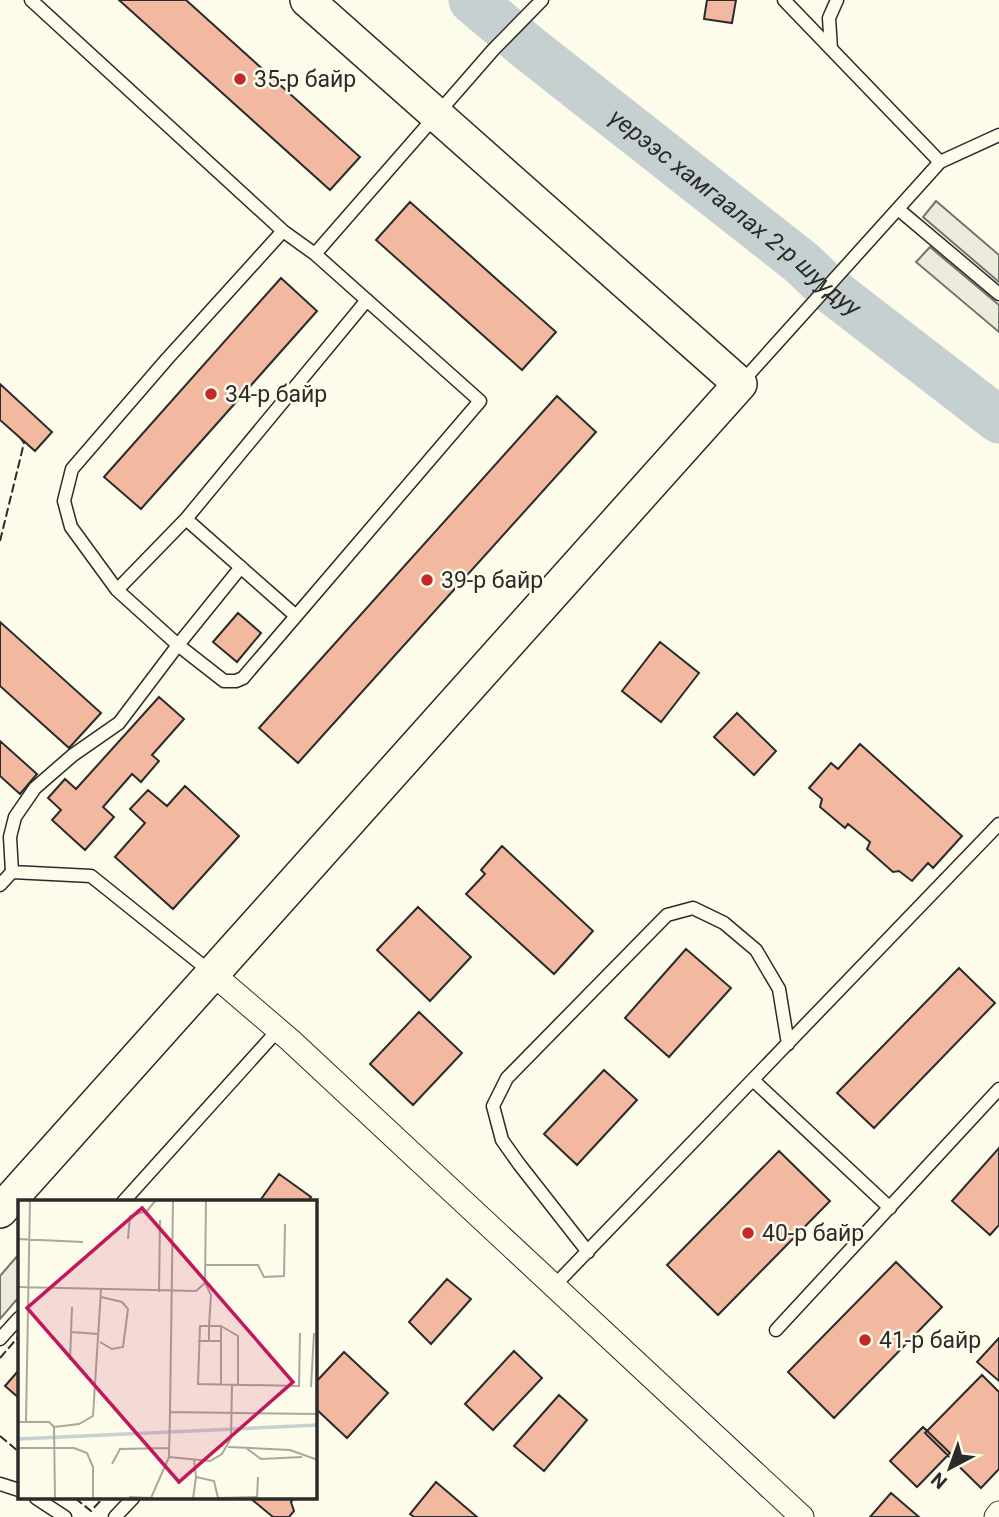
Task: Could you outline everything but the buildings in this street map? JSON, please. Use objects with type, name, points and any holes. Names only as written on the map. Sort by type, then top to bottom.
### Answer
[{"type":"main road","points":[[0,1211],[740,384],[307,0]]},
{"type":"street","points":[[213,974],[278,1030],[802,1517]]},
{"type":"lane","points":[[32,0],[283,231],[315,254],[480,401],[243,678],[224,681],[178,645],[117,590],[71,527],[64,501],[72,469],[283,231]]},
{"type":"lane","points":[[315,254],[493,50],[542,0]]},
{"type":"lane","points":[[784,0],[940,162]]},
{"type":"lane","points":[[831,49],[829,18],[837,0]]},
{"type":"lane","points":[[740,384],[940,162],[999,135]]},
{"type":"lane","points":[[898,209],[999,294]]},
{"type":"lane","points":[[117,590],[186,519],[367,300]]},
{"type":"lane","points":[[186,519],[296,616]]},
{"type":"lane","points":[[12,872],[10,837],[15,817],[35,788],[73,755],[119,723],[241,567]]},
{"type":"lane","points":[[554,1286],[999,824]]},
{"type":"lane","points":[[0,884],[12,872],[91,876],[213,974]]},
{"type":"lane","points":[[588,1252],[502,1140],[493,1106],[507,1078],[667,915],[693,908],[724,923],[756,950],[779,989],[788,1044]]},
{"type":"lane","points":[[125,1200],[278,1030]]},
{"type":"lane","points":[[753,1080],[890,1208]]},
{"type":"lane","points":[[776,1330],[999,1089]]},
{"type":"lane","points":[[0,1339],[18,1319]]},
{"type":"lane","points":[[0,1484],[18,1490]]},
{"type":"lane","points":[[39,1500],[65,1517]]},
{"type":"lane","points":[[116,1517],[131,1500]]},
{"type":"shaded area","points":[[936,201],[999,255],[999,282],[923,217]]},
{"type":"shaded area","points":[[930,247],[999,305],[999,332],[916,262]]},
{"type":"shaded area","points":[[18,1255],[18,1298],[0,1319],[0,1276]]},
{"type":"waterway","name":"үерээс хамгаалах 2-р шуудуу","points":[[472,0],[526,46],[802,263],[828,288],[999,420]]},
{"type":"fence","points":[[0,541],[24,443],[21,439]]},
{"type":"fence","points":[[0,1358],[18,1337]]},
{"type":"fence","points":[[0,1436],[18,1451]]},
{"type":"fence","points":[[77,1500],[91,1511],[101,1500]]},
{"type":"place","name":"35-р байр","points":[[240,79]]},
{"type":"place","name":"34-р байр","points":[[211,394]]},
{"type":"place","name":"39-р байр","points":[[427,580]]},
{"type":"place","name":"40-р байр","points":[[748,1233]]},
{"type":"place","name":"41-р байр","points":[[865,1340]]}]
